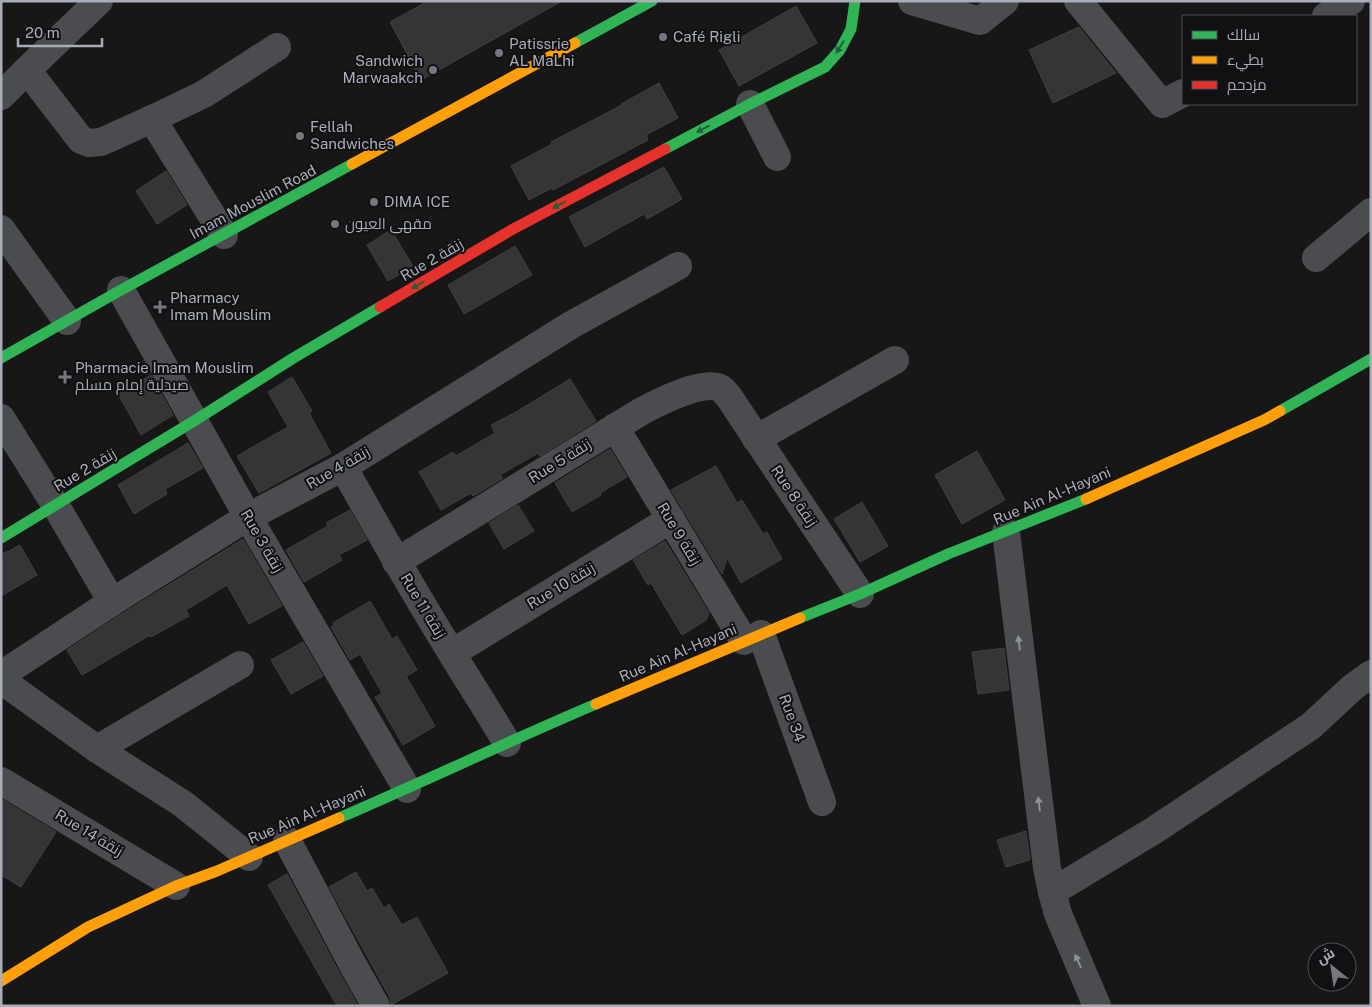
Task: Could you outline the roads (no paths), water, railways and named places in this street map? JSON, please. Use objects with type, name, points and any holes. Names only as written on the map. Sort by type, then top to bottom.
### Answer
[{"type":"street","points":[[1,96],[99,1]]},
{"type":"street","name":"Imam Mouslim Road","points":[[1,358],[121,290],[652,1]]},
{"type":"street","name":"Rue 2 زنقة","points":[[1,538],[56,506],[295,357],[513,229],[750,104],[825,67],[840,50],[851,28],[855,1]]},
{"type":"street","points":[[912,1],[980,21],[1005,1]]},
{"type":"street","points":[[1078,1],[1173,99]]},
{"type":"street","points":[[1328,15],[1351,1]]},
{"type":"street","points":[[27,70],[81,140],[89,143],[101,142],[204,94],[277,47]]},
{"type":"street","points":[[750,104],[777,157]]},
{"type":"street","points":[[152,119],[224,235]]},
{"type":"street","points":[[1316,258],[1371,212]]},
{"type":"street","points":[[1,229],[67,321]]},
{"type":"street","name":"Rue 4 زنقة","points":[[1,675],[112,602],[248,517],[343,467],[571,325],[678,266]]},
{"type":"street","name":"Rue 3 زنقة","points":[[121,290],[248,517],[406,789]]},
{"type":"street","name":"Rue Ain Al-Hayani","points":[[1,981],[88,927],[176,886],[249,857],[507,743],[753,637],[860,594],[948,554],[1121,484],[1264,420],[1371,359]]},
{"type":"street","points":[[756,439],[895,360]]},
{"type":"street","name":"Rue 5 زنقة","points":[[396,562],[642,411],[666,399],[691,390],[716,387],[722,389],[729,397]]},
{"type":"street","name":"Rue 8 زنقة","points":[[729,397],[860,594]]},
{"type":"street","points":[[1,418],[56,506],[112,602]]},
{"type":"street","name":"Rue 9 زنقة","points":[[615,428],[671,519],[753,637]]},
{"type":"street","name":"Rue 11 زنقة","points":[[343,467],[396,562],[507,743]]},
{"type":"street","name":"Rue 10 زنقة","points":[[452,654],[671,519]]},
{"type":"street","points":[[1006,532],[1047,868],[1052,892],[1066,934],[1097,1006]]},
{"type":"street","name":"Rue 34","points":[[753,637],[822,802]]},
{"type":"street","points":[[97,749],[240,665]]},
{"type":"street","points":[[1052,892],[1153,830],[1311,726],[1371,674]]},
{"type":"street","points":[[1,680],[97,749],[183,804],[249,857]]},
{"type":"street","name":"Rue 14 زنقة","points":[[1,781],[176,886]]},
{"type":"street","points":[[287,840],[376,1006]]},
{"type":"place","name":"Café Rigli","points":[[663,37]]},
{"type":"place","name":"Patissrie AL MaLhi","points":[[499,53]]},
{"type":"place","name":"Sandwich Marwaakch","points":[[433,70]]},
{"type":"place","name":"Fellah Sandwiches","points":[[300,136]]},
{"type":"place","name":"DIMA ICE","points":[[374,202]]},
{"type":"place","name":"مقهى العيون","points":[[335,224]]},
{"type":"place","name":"Pharmacy Imam Mouslim","points":[[160,307]]},
{"type":"place","name":"Pharmacie Imam Mouslim صيدلية إمام مسلم","points":[[65,377]]}]
